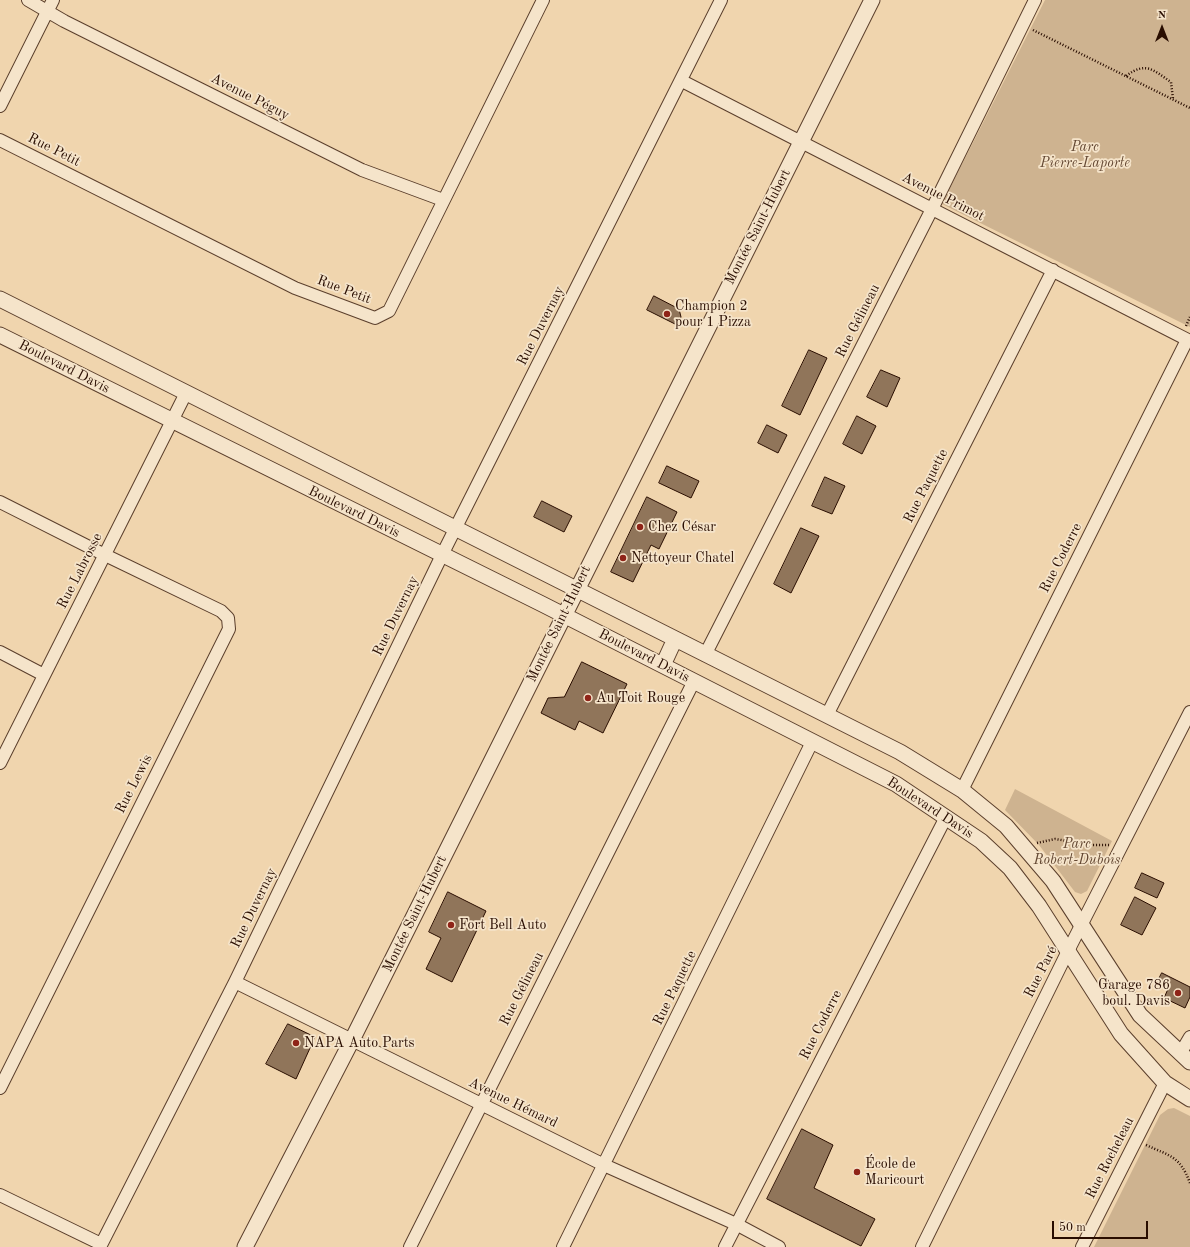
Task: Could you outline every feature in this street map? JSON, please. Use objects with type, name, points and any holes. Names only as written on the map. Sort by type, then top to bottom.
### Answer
[{"type":"street","name":"Avenue Péguy","points":[[28,0],[50,5],[64,21],[362,170],[443,200]]},
{"type":"street","name":"Rue Petit","points":[[0,140],[295,288],[375,318],[389,311],[543,0]]},
{"type":"street","name":"Rue Duvernay","points":[[100,1246],[235,982],[442,555],[682,81],[721,0]]},
{"type":"street","name":"Montée Saint-Hubert","points":[[245,1247],[352,1040],[564,616],[576,589],[872,0]]},
{"type":"street","name":"Rue Gélineau","points":[[705,654],[932,209],[1035,0]]},
{"type":"street","points":[[0,106],[50,5]]},
{"type":"street","name":"Avenue Primot","points":[[682,81],[802,141],[1188,341]]},
{"type":"street","name":"Rue Paquette","points":[[827,715],[1053,270]]},
{"type":"street","name":"Boulevard Davis","points":[[0,300],[900,752],[962,790],[1006,826],[1024,846],[1053,881],[1140,1015],[1185,1058]]},
{"type":"street","name":"Boulevard Davis","points":[[0,335],[172,422],[663,665],[896,784],[981,841],[1010,868],[1039,906],[1121,1034],[1165,1083],[1190,1099]]},
{"type":"street","name":"Rue Coderre","points":[[962,790],[1188,341]]},
{"type":"street","name":"Rue Labrosse","points":[[0,763],[186,393]]},
{"type":"street","name":"Rue Lewis","points":[[0,502],[221,611],[228,618],[229,628],[0,1088]]},
{"type":"street","points":[[663,665],[675,639]]},
{"type":"street","points":[[0,652],[44,675]]},
{"type":"street","name":"Rue Gélineau","points":[[410,1247],[694,681]]},
{"type":"street","name":"Rue Paré","points":[[922,1247],[1068,952],[1190,712]]},
{"type":"street","name":"Rue Paquette","points":[[563,1247],[812,742]]},
{"type":"street","name":"Rue Coderre","points":[[725,1247],[946,817]]},
{"type":"street","name":"Avenue Hémard","points":[[235,982],[604,1165],[736,1224],[779,1247]]},
{"type":"street","points":[[1185,1058],[1190,1037]]},
{"type":"street","name":"Rue Rocheleau","points":[[1082,1247],[1165,1083]]},
{"type":"street","points":[[0,1194],[100,1246]]},
{"type":"path","points":[[1022,25],[1190,108]]},
{"type":"path","points":[[1126,76],[1136,69],[1151,69],[1171,82],[1174,100]]},
{"type":"path","points":[[1024,846],[1055,839],[1092,845],[1124,844]]},
{"type":"path","points":[[1135,1140],[1177,1159],[1185,1168],[1190,1183]]},
{"type":"green space","name":"Parc Pierre-Laporte","points":[[1045,0],[1190,0],[1190,327],[942,204]]},
{"type":"green space","name":"Parc Robert-Dubois","points":[[1015,789],[1112,841],[1087,891],[1081,894],[1075,892],[1039,845],[1005,810]]},
{"type":"green space","points":[[1174,1108],[1190,1116],[1190,1247],[1094,1247],[1160,1115],[1168,1109]]},
{"type":"building","name":"Champion 2 pour 1 Pizza","points":[[654,296],[679,309],[681,317],[677,325],[647,310]]},
{"type":"building","points":[[809,350],[827,358],[800,415],[782,406]]},
{"type":"building","points":[[881,370],[900,378],[887,407],[867,397]]},
{"type":"building","points":[[857,416],[876,426],[862,454],[843,444]]},
{"type":"building","points":[[767,425],[787,435],[778,453],[758,443]]},
{"type":"building","points":[[667,466],[699,481],[691,498],[659,483]]},
{"type":"building","points":[[825,477],[845,486],[832,514],[812,506]]},
{"type":"building","points":[[647,497],[677,512],[659,549],[651,545],[633,582],[611,572]]},
{"type":"building","points":[[542,501],[572,516],[564,532],[534,517]]},
{"type":"building","points":[[801,528],[819,536],[791,593],[774,584]]},
{"type":"building","name":"Au Toit Rouge","points":[[582,662],[627,684],[603,733],[579,721],[575,730],[541,713],[548,698],[564,697]]},
{"type":"building","points":[[1142,873],[1164,883],[1157,898],[1135,888]]},
{"type":"building","points":[[448,892],[486,911],[452,982],[426,969],[441,938],[429,932]]},
{"type":"building","points":[[1135,897],[1156,908],[1142,935],[1121,925]]},
{"type":"building","name":"Garage 786 boul. Davis","points":[[1162,973],[1190,987],[1190,997],[1185,1008],[1164,998],[1168,989],[1157,983]]},
{"type":"building","points":[[288,1024],[315,1037],[296,1079],[266,1064]]},
{"type":"building","points":[[802,1129],[833,1145],[814,1188],[875,1219],[861,1246],[767,1199]]},
{"type":"place","name":"Champion 2 pour 1 Pizza","points":[[667,314]]},
{"type":"place","name":"Chez César","points":[[640,527]]},
{"type":"place","name":"Nettoyeur Chatel","points":[[623,558]]},
{"type":"place","name":"Au Toit Rouge","points":[[588,698]]},
{"type":"place","name":"Fort Bell Auto","points":[[451,925]]},
{"type":"place","name":"Garage 786 boul. Davis","points":[[1178,993]]},
{"type":"place","name":"NAPA Auto Parts","points":[[296,1043]]},
{"type":"place","name":"École de Maricourt","points":[[857,1172]]}]
